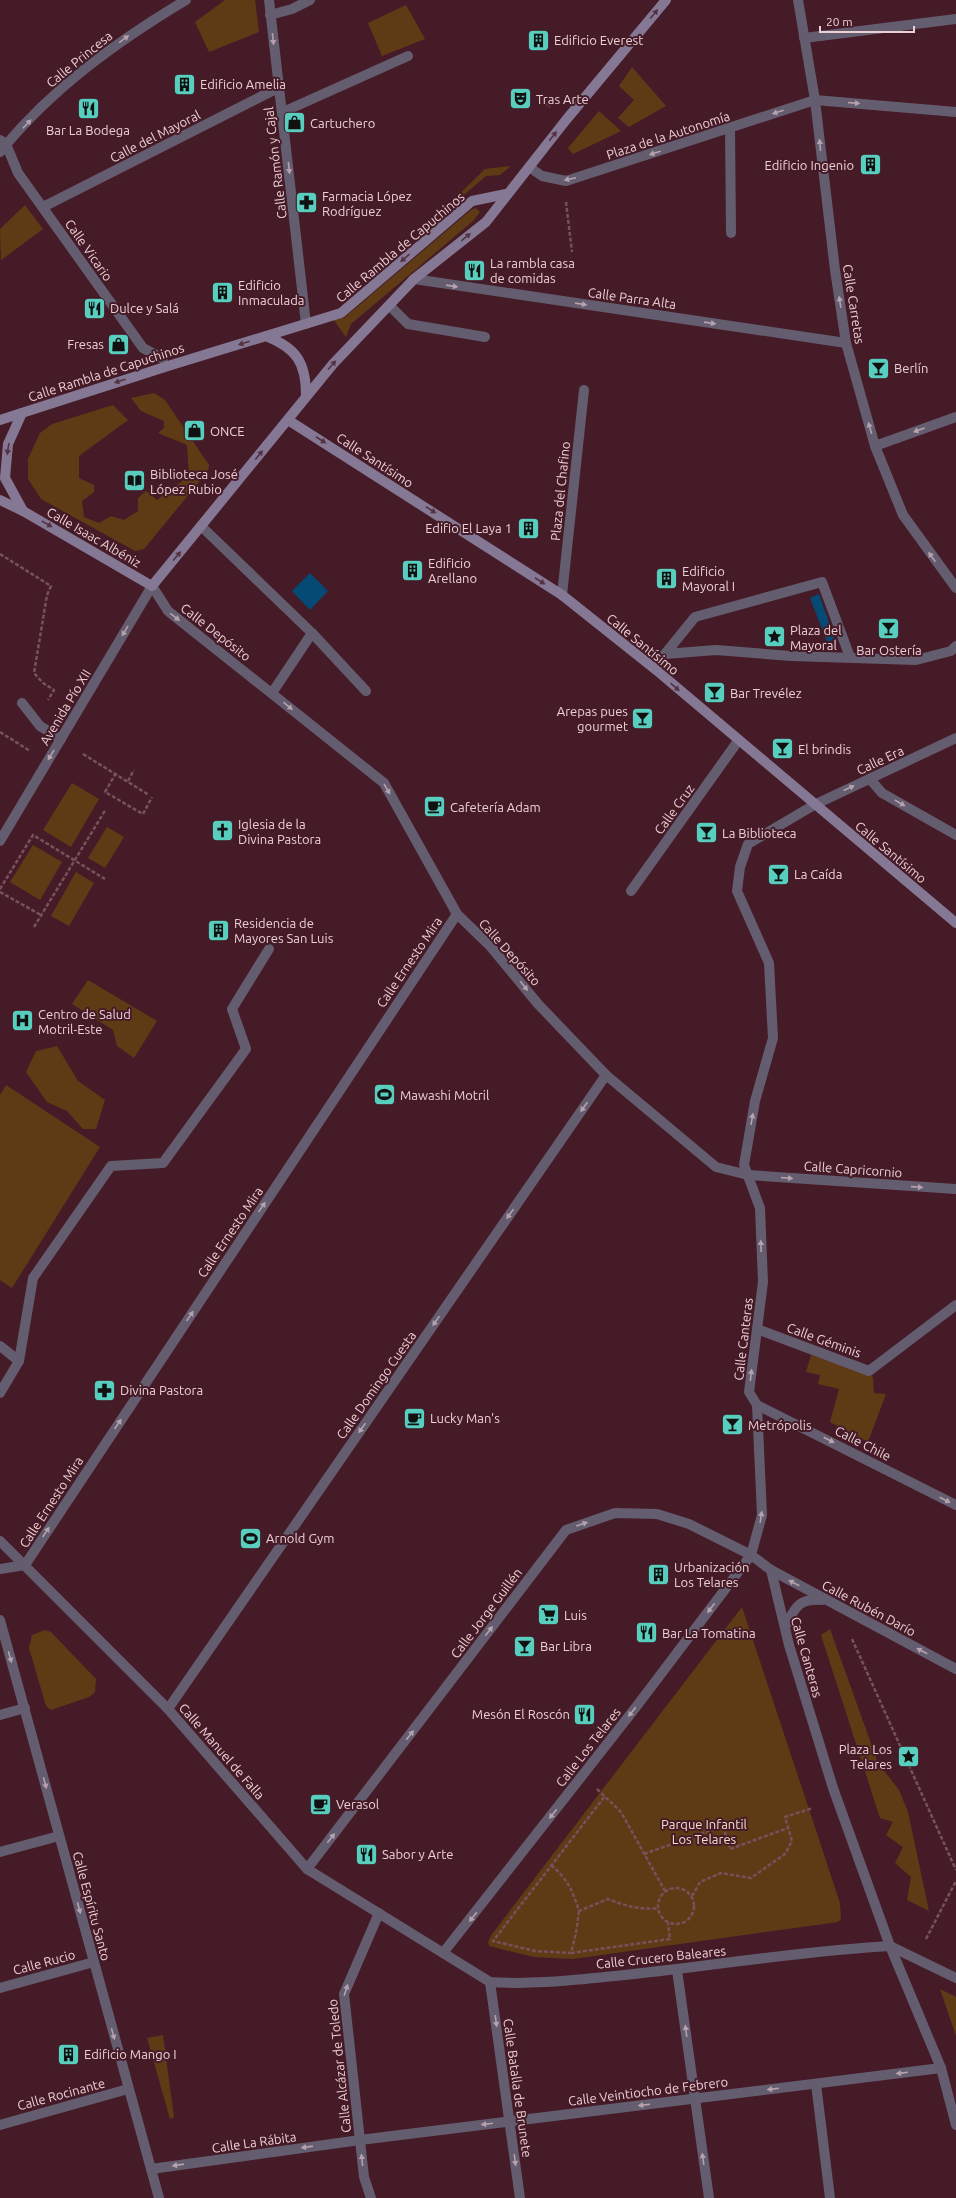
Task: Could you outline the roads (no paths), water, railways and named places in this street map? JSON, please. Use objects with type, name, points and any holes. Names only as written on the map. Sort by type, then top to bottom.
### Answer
[{"type":"main road","points":[[152,586],[288,420],[306,395],[333,364],[390,306],[414,279],[486,222],[506,194],[566,120],[666,0]]},
{"type":"main road","name":"Calle Rambla de Capuchinos","points":[[0,420],[341,313],[472,201],[506,194]]},
{"type":"main road","points":[[266,336],[284,343],[299,360],[306,375],[306,395]]},
{"type":"main road","points":[[22,413],[8,444],[5,478],[23,511]]},
{"type":"main road","name":"Calle Santísimo","points":[[288,420],[562,595],[655,669],[738,741],[956,923]]},
{"type":"main road","name":"Calle Isaac Albéniz","points":[[0,500],[23,511],[152,586]]},
{"type":"street","name":"Calle Princesa","points":[[2,145],[66,82],[136,30],[186,0]]},
{"type":"street","name":"Calle Ramón y Cajal","points":[[269,0],[278,88],[283,112],[306,324]]},
{"type":"street","points":[[270,15],[292,9],[310,0]]},
{"type":"street","name":"Calle Carretas","points":[[798,0],[815,100],[834,262],[846,342],[875,446],[903,515],[956,588]]},
{"type":"street","points":[[804,38],[956,19]]},
{"type":"street","points":[[283,112],[408,56]]},
{"type":"street","name":"Calle del Mayoral","points":[[43,207],[278,88]]},
{"type":"street","points":[[815,100],[956,112]]},
{"type":"street","name":"Plaza de la Autonomía","points":[[529,167],[542,176],[566,181],[815,100]]},
{"type":"street","points":[[730,128],[731,233]]},
{"type":"street","name":"Calle Vicario","points":[[2,145],[18,173],[143,348],[163,359]]},
{"type":"street","name":"Calle Parra Alta","points":[[414,279],[846,342]]},
{"type":"street","points":[[390,306],[408,324],[486,337]]},
{"type":"street","name":"Plaza del Chafino","points":[[562,595],[584,390]]},
{"type":"street","points":[[875,446],[956,417]]},
{"type":"street","points":[[201,526],[312,633],[366,691]]},
{"type":"street","points":[[655,669],[664,654],[695,617],[822,582],[850,657]]},
{"type":"street","name":"Calle Depósito","points":[[152,586],[168,611],[384,783],[457,914],[491,947],[538,1004],[606,1075],[716,1167],[748,1175]]},
{"type":"street","name":"Avenida Pío XII","points":[[0,841],[152,586]]},
{"type":"street","points":[[272,693],[312,633]]},
{"type":"street","points":[[664,654],[716,650],[791,656],[898,658],[916,660],[951,651],[956,646]]},
{"type":"street","points":[[22,703],[36,722],[60,739]]},
{"type":"street","name":"Calle Era","points":[[814,805],[956,738]]},
{"type":"street","name":"Calle Cruz","points":[[631,892],[738,741]]},
{"type":"street","points":[[870,779],[882,793],[956,835]]},
{"type":"street","name":"Calle Canteras","points":[[751,1555],[762,1515],[756,1405],[750,1392],[762,1282],[760,1208],[744,1165],[755,1101],[774,1038],[769,964],[737,891],[740,867],[748,844],[814,805]]},
{"type":"street","name":"Calle Ernesto Mira","points":[[25,1565],[457,914]]},
{"type":"street","points":[[0,1393],[19,1361],[33,1278],[111,1166],[163,1162],[246,1049],[232,1009],[269,949]]},
{"type":"street","name":"Calle Domingo Cuesta","points":[[168,1709],[606,1075]]},
{"type":"street","name":"Calle Capricornio","points":[[748,1175],[956,1189]]},
{"type":"street","name":"Calle Géminis","points":[[757,1330],[869,1371],[956,1305]]},
{"type":"street","points":[[0,1346],[19,1361]]},
{"type":"street","name":"Calle Chile","points":[[756,1405],[956,1505]]},
{"type":"street","name":"Calle Jorge Guillén","points":[[307,1869],[566,1530],[615,1513],[657,1514],[689,1524],[751,1555]]},
{"type":"street","name":"Calle Manuel de Falla","points":[[0,1541],[168,1709],[307,1869],[443,1953]]},
{"type":"street","points":[[751,1555],[771,1570]]},
{"type":"street","name":"Calle Los Telares","points":[[443,1953],[636,1707],[751,1555]]},
{"type":"street","points":[[0,1569],[25,1565]]},
{"type":"street","name":"Calle Canteras","points":[[771,1570],[788,1645],[833,1788],[890,1946],[941,2068],[956,2125]]},
{"type":"street","name":"Calle Rubén Darío","points":[[771,1570],[956,1669]]},
{"type":"street","points":[[785,1627],[794,1609],[801,1602],[811,1599],[826,1600]]},
{"type":"street","name":"Calle Espíritu Santo","points":[[0,1620],[159,2198]]},
{"type":"street","points":[[0,1715],[25,1708]]},
{"type":"street","points":[[0,1852],[59,1836]]},
{"type":"street","name":"Calle Alcázar de Toledo","points":[[371,2198],[364,2176],[344,1994],[379,1913]]},
{"type":"street","points":[[890,1946],[956,1978]]},
{"type":"street","name":"Calle Crucero Baleares","points":[[443,1953],[490,1982],[522,1985],[677,1970],[837,1949],[890,1946]]},
{"type":"street","name":"Calle Rucio","points":[[0,1988],[94,1962]]},
{"type":"street","points":[[677,1970],[709,2198]]},
{"type":"street","name":"Calle Batalla de Brunete","points":[[490,1982],[520,2198]]},
{"type":"street","name":"Calle Veintiocho de Febrero","points":[[360,2140],[941,2068]]},
{"type":"street","points":[[816,2084],[830,2198]]},
{"type":"street","name":"Calle Rocinante","points":[[0,2125],[128,2089]]},
{"type":"street","name":"Calle La Rábita","points":[[151,2169],[360,2140]]},
{"type":"water","points":[[310,573],[328,591],[310,610],[292,591]]},
{"type":"water","points":[[819,594],[835,639],[827,642],[810,598]]},
{"type":"place","name":"Edificio Everest","points":[[539,40]]},
{"type":"place","name":"Edificio Amelia","points":[[185,84]]},
{"type":"place","name":"Tras Arte","points":[[520,99]]},
{"type":"place","name":"Bar La Bodega","points":[[88,108]]},
{"type":"place","name":"Cartuchero","points":[[295,123]]},
{"type":"place","name":"Edificio Ingenio","points":[[870,165]]},
{"type":"place","name":"Farmacia López Rodríguez","points":[[306,203]]},
{"type":"place","name":"La rambla casa de comidas","points":[[474,270]]},
{"type":"place","name":"Edificio Inmaculada","points":[[222,292]]},
{"type":"place","name":"Dulce y Salá","points":[[94,308]]},
{"type":"place","name":"Fresas","points":[[119,344]]},
{"type":"place","name":"Berlín","points":[[879,368]]},
{"type":"place","name":"ONCE","points":[[195,431]]},
{"type":"place","name":"Biblioteca José López Rubio","points":[[134,481]]},
{"type":"place","name":"Edifio El Laya 1","points":[[528,528]]},
{"type":"place","name":"Edificio Arellano","points":[[413,570]]},
{"type":"place","name":"Edificio Mayoral I","points":[[667,578]]},
{"type":"place","name":"Bar Ostería","points":[[889,628]]},
{"type":"place","name":"Plaza del Mayoral","points":[[775,637]]},
{"type":"place","name":"Bar Trevélez","points":[[714,693]]},
{"type":"place","name":"Arepas pues gourmet","points":[[643,718]]},
{"type":"place","name":"El brindis","points":[[783,749]]},
{"type":"place","name":"Cafetería Adam","points":[[434,807]]},
{"type":"place","name":"Iglesia de la Divina Pastora","points":[[223,831]]},
{"type":"place","name":"La Biblioteca","points":[[707,833]]},
{"type":"place","name":"La Caída","points":[[779,874]]},
{"type":"place","name":"Residencia de Mayores San Luis","points":[[219,930]]},
{"type":"place","name":"Centro de Salud Motril-Este","points":[[22,1021]]},
{"type":"place","name":"Mawashi Motril","points":[[385,1095]]},
{"type":"place","name":"Divina Pastora","points":[[104,1390]]},
{"type":"place","name":"Lucky Man's","points":[[415,1418]]},
{"type":"place","name":"Metrópolis","points":[[732,1425]]},
{"type":"place","name":"Arnold Gym","points":[[251,1538]]},
{"type":"place","name":"Urbanización Los Telares","points":[[659,1574]]},
{"type":"place","name":"Luis","points":[[548,1615]]},
{"type":"place","name":"Bar La Tomatina","points":[[646,1633]]},
{"type":"place","name":"Bar Libra","points":[[524,1646]]},
{"type":"place","name":"Mesón El Roscón","points":[[585,1714]]},
{"type":"place","name":"Plaza Los Telares","points":[[908,1756]]},
{"type":"place","name":"Verasol","points":[[321,1804]]},
{"type":"place","name":"Sabor y Arte","points":[[366,1854]]},
{"type":"place","name":"Edificio Mango I","points":[[69,2054]]},
{"type":"park label","name":"Parque Infantil Los Telares","points":[[704,1832]]}]
